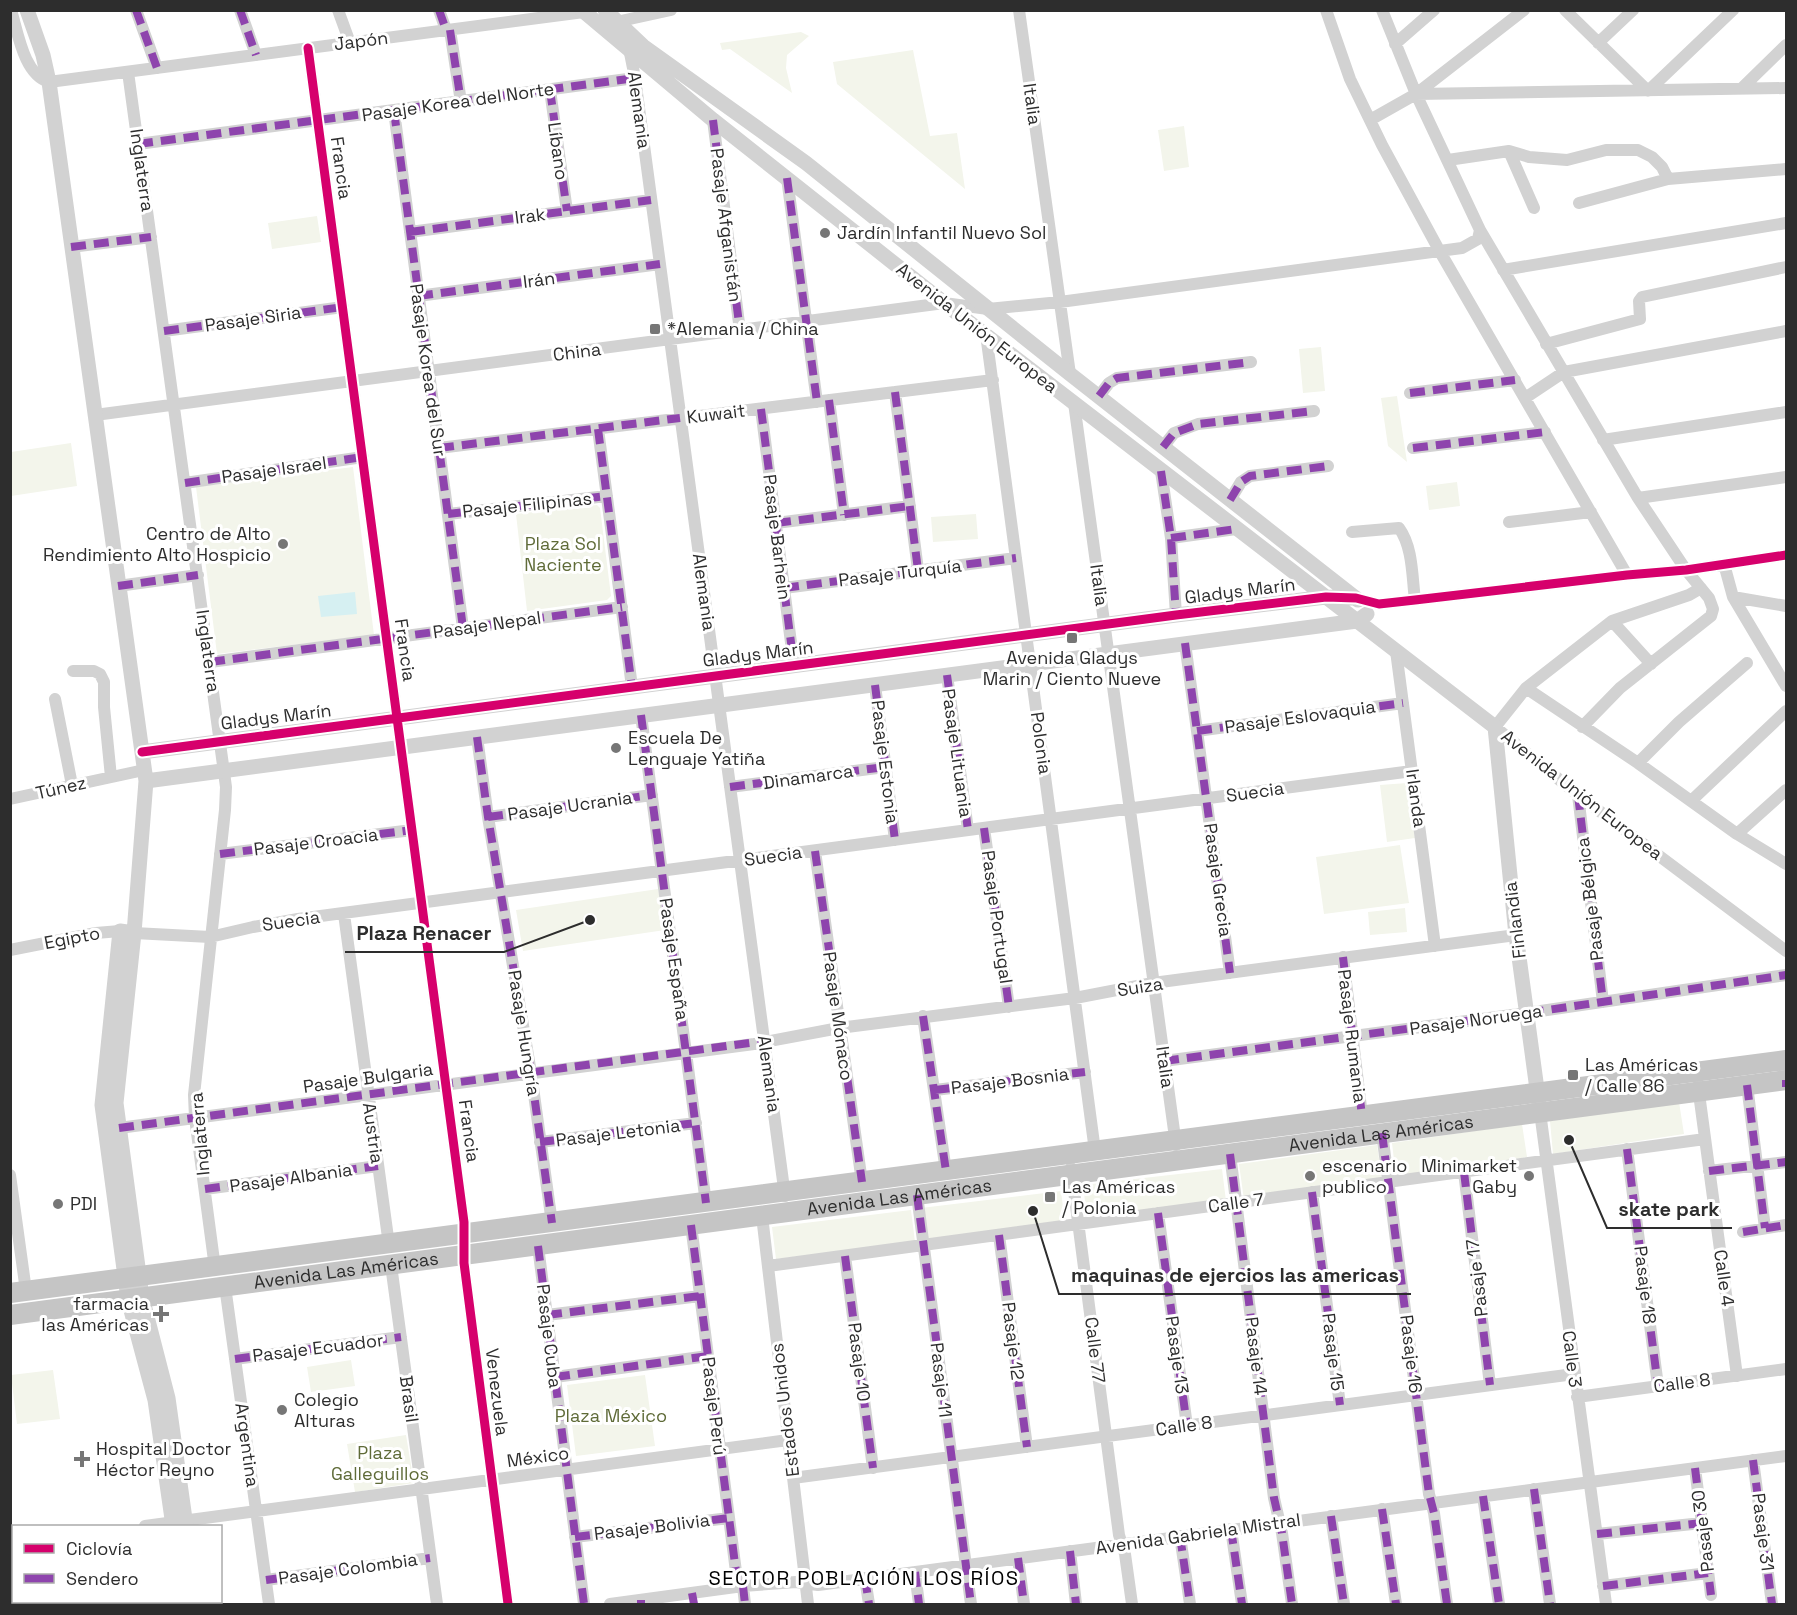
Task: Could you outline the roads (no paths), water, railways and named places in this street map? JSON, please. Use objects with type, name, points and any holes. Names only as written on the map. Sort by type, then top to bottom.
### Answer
[{"type":"main road","name":"Avenida Las Américas","points":[[10,1315],[215,1268],[1537,1093],[1786,1077]]},
{"type":"main road","name":"Avenida Las Américas","points":[[18,1292],[225,1286],[1540,1112],[1697,1082],[1748,1085],[1786,1077]]},
{"type":"street","points":[[11,10],[28,64],[41,80],[49,82]]},
{"type":"street","points":[[27,10],[43,55],[49,82],[145,776],[127,932],[102,1105],[118,1178],[134,1288],[179,1524]]},
{"type":"street","points":[[240,10],[256,55]]},
{"type":"street","points":[[338,10],[350,43]]},
{"type":"street","points":[[439,10],[448,30],[460,102]]},
{"type":"street","name":"Avenida Unión Europea","points":[[605,10],[616,16],[642,46],[806,163],[1356,598],[1362,618]]},
{"type":"street","name":"Japón","points":[[49,82],[583,11],[616,16],[671,10]]},
{"type":"street","name":"Italia","points":[[1019,10],[1178,1161]]},
{"type":"street","points":[[1382,10],[1416,94],[1480,230],[1638,498],[1686,570],[1709,598],[1713,609],[1711,616],[1620,688],[1582,727]]},
{"type":"street","points":[[1395,44],[1434,10]]},
{"type":"street","points":[[1370,120],[1416,94],[1524,10]]},
{"type":"street","points":[[1564,10],[1648,91]]},
{"type":"street","points":[[1598,43],[1633,10]]},
{"type":"street","points":[[1648,91],[1733,10]]},
{"type":"street","points":[[135,11],[157,68]]},
{"type":"street","name":"Avenida Unión Europea","points":[[583,11],[713,120],[944,303],[1326,597],[1362,618],[1378,637],[1495,727],[1578,795],[1786,951]]},
{"type":"street","points":[[1331,13],[1350,79],[1370,120],[1439,250],[1626,575]]},
{"type":"street","name":"Alemania","points":[[616,16],[631,53],[635,78],[787,1212]]},
{"type":"street","points":[[1741,89],[1786,45]]},
{"type":"street","name":"Francia","points":[[308,48],[446,1085],[465,1235],[463,1256]]},
{"type":"street","name":"Inglaterra","points":[[128,72],[210,662],[226,798],[195,1086],[195,1118],[215,1268]]},
{"type":"street","name":"Pasaje Korea del Norte","points":[[138,144],[635,78]]},
{"type":"street","points":[[1416,94],[1786,87]]},
{"type":"street","name":"Líbano","points":[[550,90],[567,211]]},
{"type":"street","name":"Pasaje Korea del Sur","points":[[394,111],[463,628]]},
{"type":"street","name":"Pasaje Afganistán","points":[[713,120],[740,331]]},
{"type":"street","points":[[1448,160],[1509,151],[1529,157],[1567,159],[1606,150],[1638,150],[1652,157],[1662,166],[1668,179]]},
{"type":"street","points":[[1509,151],[1534,208]]},
{"type":"street","points":[[1580,203],[1668,179],[1786,169]]},
{"type":"street","points":[[787,178],[808,322],[844,514]]},
{"type":"street","name":"Irak","points":[[410,232],[651,200]]},
{"type":"street","points":[[1503,270],[1786,223]]},
{"type":"street","name":"China","points":[[95,415],[944,303],[988,309],[1060,302],[1462,248],[1478,239],[1480,230]]},
{"type":"street","points":[[71,247],[151,237]]},
{"type":"street","name":"Irán","points":[[418,296],[660,264]]},
{"type":"street","points":[[1546,344],[1640,319],[1639,301],[1642,297],[1786,267]]},
{"type":"street","name":"Pasaje Siria","points":[[164,331],[343,307]]},
{"type":"street","points":[[1525,398],[1564,372],[1786,331]]},
{"type":"street","name":"Polonia","points":[[986,334],[1095,1151]]},
{"type":"street","points":[[1099,396],[1109,383],[1117,378],[1251,362]]},
{"type":"street","name":"Kuwait","points":[[439,448],[993,380]]},
{"type":"street","points":[[1410,393],[1515,380]]},
{"type":"street","points":[[895,392],[918,570]]},
{"type":"street","name":"Pasaje Barhein","points":[[761,409],[794,666]]},
{"type":"street","points":[[1163,447],[1174,433],[1198,424],[1314,411]]},
{"type":"street","points":[[1603,440],[1786,412]]},
{"type":"street","points":[[598,429],[632,687]]},
{"type":"street","points":[[1413,448],[1545,432]]},
{"type":"street","name":"Pasaje Israel","points":[[185,483],[363,457]]},
{"type":"street","points":[[1230,500],[1241,482],[1250,476],[1328,466]]},
{"type":"street","points":[[1161,471],[1171,538],[1176,615]]},
{"type":"street","points":[[1638,498],[1786,477]]},
{"type":"street","name":"Pasaje Filipinas","points":[[448,514],[607,496]]},
{"type":"street","points":[[776,523],[910,506]]},
{"type":"street","points":[[1509,522],[1591,512]]},
{"type":"street","points":[[1171,538],[1236,528]]},
{"type":"street","points":[[1352,532],[1399,528],[1408,545],[1415,600]]},
{"type":"street","points":[[145,776],[224,771],[1185,644],[1362,618],[1379,604],[1686,570],[1786,555]]},
{"type":"street","name":"Pasaje Turquía","points":[[784,588],[1016,558]]},
{"type":"street","points":[[1724,564],[1733,597],[1786,686]]},
{"type":"street","points":[[118,586],[198,575]]},
{"type":"street","points":[[1495,727],[1526,688],[1612,621],[1689,595],[1701,588]]},
{"type":"street","name":"Gladys Marín","points":[[142,752],[1326,597],[1356,598],[1379,604]]},
{"type":"street","points":[[1733,597],[1786,606]]},
{"type":"street","name":"Pasaje Nepal","points":[[210,662],[622,607]]},
{"type":"street","points":[[1612,621],[1651,664]]},
{"type":"street","name":"Pasaje Grecia","points":[[1185,644],[1230,973]]},
{"type":"street","name":"Irlanda","points":[[1396,651],[1436,946]]},
{"type":"street","points":[[1638,763],[1679,722],[1746,663]]},
{"type":"street","points":[[73,671],[94,671],[100,674],[104,682],[104,707],[111,777]]},
{"type":"street","name":"Pasaje Lituania","points":[[947,675],[968,830]]},
{"type":"street","name":"Pasaje Estonia","points":[[874,684],[895,840]]},
{"type":"street","points":[[1526,688],[1638,763],[1737,834],[1786,864]]},
{"type":"street","points":[[55,699],[72,785]]},
{"type":"street","name":"Pasaje Eslovaquia","points":[[1197,731],[1403,703]]},
{"type":"street","points":[[1691,801],[1786,711]]},
{"type":"street","name":"Pasaje España","points":[[641,715],[706,1203]]},
{"type":"street","name":"Finlandia","points":[[1495,727],[1516,935],[1540,1112]]},
{"type":"street","name":"Pasaje Hungría","points":[[477,737],[488,817],[531,1073],[552,1223]]},
{"type":"street","name":"Dinamarca","points":[[730,787],[885,767]]},
{"type":"street","name":"Suecia","points":[[127,932],[210,937],[275,922],[1412,771]]},
{"type":"street","name":"Túnez","points":[[10,799],[111,777],[145,776]]},
{"type":"street","points":[[1737,834],[1786,790]]},
{"type":"street","name":"Pasaje Ucrania","points":[[488,817],[652,795]]},
{"type":"street","name":"Pasaje Bélgica","points":[[1578,795],[1603,1002]]},
{"type":"street","name":"Pasaje Portugal","points":[[984,828],[1009,1007]]},
{"type":"street","name":"Pasaje Croacia","points":[[220,854],[412,830]]},
{"type":"street","name":"Pasaje Mónaco","points":[[815,851],[862,1182]]},
{"type":"street","name":"Austria","points":[[344,914],[388,1245]]},
{"type":"street","points":[[118,1178],[119,1128],[116,1103],[127,932]]},
{"type":"street","name":"Egipto","points":[[10,951],[96,933],[127,932]]},
{"type":"street","name":"Suiza","points":[[764,1041],[923,1016],[1075,998],[1153,983],[1516,935]]},
{"type":"street","name":"Pasaje Rumania","points":[[1342,957],[1362,1116]]},
{"type":"street","name":"Pasaje Noruega","points":[[1164,1061],[1527,1013],[1786,975]]},
{"type":"street","points":[[923,1016],[946,1171]]},
{"type":"street","name":"Pasaje Bulgaria","points":[[119,1128],[764,1041]]},
{"type":"street","name":"Pasaje Bosnia","points":[[935,1090],[1084,1072]]},
{"type":"street","name":"Calle 4","points":[[1697,1082],[1737,1376]]},
{"type":"street","points":[[1748,1085],[1765,1228]]},
{"type":"street","name":"Calle 3","points":[[1540,1112],[1606,1605]]},
{"type":"street","name":"Pasaje Letonia","points":[[540,1142],[696,1123]]},
{"type":"street","name":"Pasaje 16","points":[[1382,1133],[1416,1395],[1447,1605]]},
{"type":"street","name":"Calle 7","points":[[768,1266],[1705,1139]]},
{"type":"street","name":"Pasaje 18","points":[[1627,1149],[1658,1386]]},
{"type":"street","name":"Pasaje 14","points":[[1230,1154],[1264,1416],[1292,1605]]},
{"type":"street","name":"Calle 77","points":[[1069,1155],[1122,1544]]},
{"type":"street","points":[[1709,1171],[1786,1162]]},
{"type":"street","name":"Pasaje Albania","points":[[205,1189],[378,1166]]},
{"type":"street","name":"Pasaje 17","points":[[1464,1172],[1490,1385]]},
{"type":"street","points":[[10,1175],[18,1292]]},
{"type":"street","name":"Pasaje 15","points":[[1312,1192],[1340,1405]]},
{"type":"street","name":"Pasaje 11","points":[[917,1195],[971,1605]]},
{"type":"street","name":"Pasaje 13","points":[[1158,1213],[1187,1426]]},
{"type":"street","name":"Estados Unidos","points":[[762,1216],[808,1605]]},
{"type":"street","name":"Pasaje Perú","points":[[691,1225],[729,1518],[745,1605]]},
{"type":"street","points":[[1743,1232],[1786,1225]]},
{"type":"street","name":"Pasaje 12","points":[[999,1235],[1027,1447]]},
{"type":"street","name":"Pasaje Cuba","points":[[538,1246],[584,1605]]},
{"type":"street","name":"Venezuela","points":[[463,1256],[508,1605]]},
{"type":"street","name":"Pasaje 10","points":[[845,1256],[873,1468]]},
{"type":"street","name":"Brasil","points":[[391,1265],[437,1605]]},
{"type":"street","name":"Argentina","points":[[225,1286],[269,1605]]},
{"type":"street","points":[[547,1315],[700,1296]]},
{"type":"street","name":"Pasaje Ecuador","points":[[235,1359],[401,1337]]},
{"type":"street","points":[[555,1377],[708,1356]]},
{"type":"street","name":"Calle 8","points":[[1577,1396],[1786,1369]]},
{"type":"street","name":"Calle 8","points":[[793,1478],[1574,1374]]},
{"type":"street","name":"México","points":[[179,1524],[789,1440]]},
{"type":"street","name":"Avenida Gabriela Mistral","points":[[610,1605],[693,1599],[740,1587],[805,1582],[818,1584],[915,1572],[1786,1456]]},
{"type":"street","name":"Pasaje 31","points":[[1754,1460],[1772,1605]]},
{"type":"street","name":"Pasaje 30","points":[[1695,1468],[1710,1595]]},
{"type":"street","points":[[1534,1489],[1550,1605]]},
{"type":"street","points":[[1483,1496],[1499,1605]]},
{"type":"street","points":[[1382,1509],[1396,1605]]},
{"type":"street","points":[[1331,1516],[1344,1605]]},
{"type":"street","name":"Pasaje Bolivia","points":[[575,1537],[729,1518]]},
{"type":"street","points":[[1597,1534],[1702,1523]]},
{"type":"street","points":[[1231,1529],[1242,1605]]},
{"type":"street","points":[[1180,1536],[1190,1605]]},
{"type":"street","points":[[1122,1544],[1132,1605]]},
{"type":"street","points":[[1070,1551],[1076,1605]]},
{"type":"street","name":"Pasaje Colombia","points":[[266,1580],[430,1558]]},
{"type":"street","points":[[1018,1558],[1024,1605]]},
{"type":"street","points":[[915,1572],[919,1605]]},
{"type":"street","points":[[1603,1586],[1708,1573]]},
{"type":"street","points":[[865,1578],[869,1605]]},
{"type":"water","points":[[355,592],[357,614],[321,617],[318,596]]},
{"type":"place","name":"Jardín Infantil Nuevo Sol","points":[[825,233]]},
{"type":"place","name":"*Alemania / China","points":[[655,329]]},
{"type":"place","name":"Centro de Alto Rendimiento Alto Hospicio","points":[[283,544]]},
{"type":"place","name":"Avenida Gladys Marin / Ciento Nueve","points":[[1072,638]]},
{"type":"place","name":"Escuela De Lenguaje Yatiña","points":[[616,748]]},
{"type":"place","name":"Plaza Renacer","points":[[590,920]]},
{"type":"place","name":"Las Américas / Calle 86","points":[[1573,1075]]},
{"type":"place","name":"skate park","points":[[1569,1140]]},
{"type":"place","name":"escenario publico","points":[[1310,1176]]},
{"type":"place","name":"Minimarket Gaby","points":[[1529,1176]]},
{"type":"place","name":"Las Américas / Polonia","points":[[1050,1197]]},
{"type":"place","name":"PDI","points":[[58,1204]]},
{"type":"place","name":"maquinas de ejercios las americas","points":[[1033,1211]]},
{"type":"place","name":"farmacia las Américas","points":[[161,1314]]},
{"type":"place","name":"Colegio Alturas","points":[[282,1410]]},
{"type":"place","name":"Hospital Doctor Héctor Reyno","points":[[82,1459]]},
{"type":"district","name":"SECTOR POBLACIÓN LOS RÍOS","points":[[864,1578]]},
{"type":"park label","name":"Plaza Sol Naciente","points":[[563,554]]},
{"type":"park label","name":"Plaza México","points":[[611,1416]]},
{"type":"park label","name":"Plaza Galleguillos","points":[[380,1463]]}]
